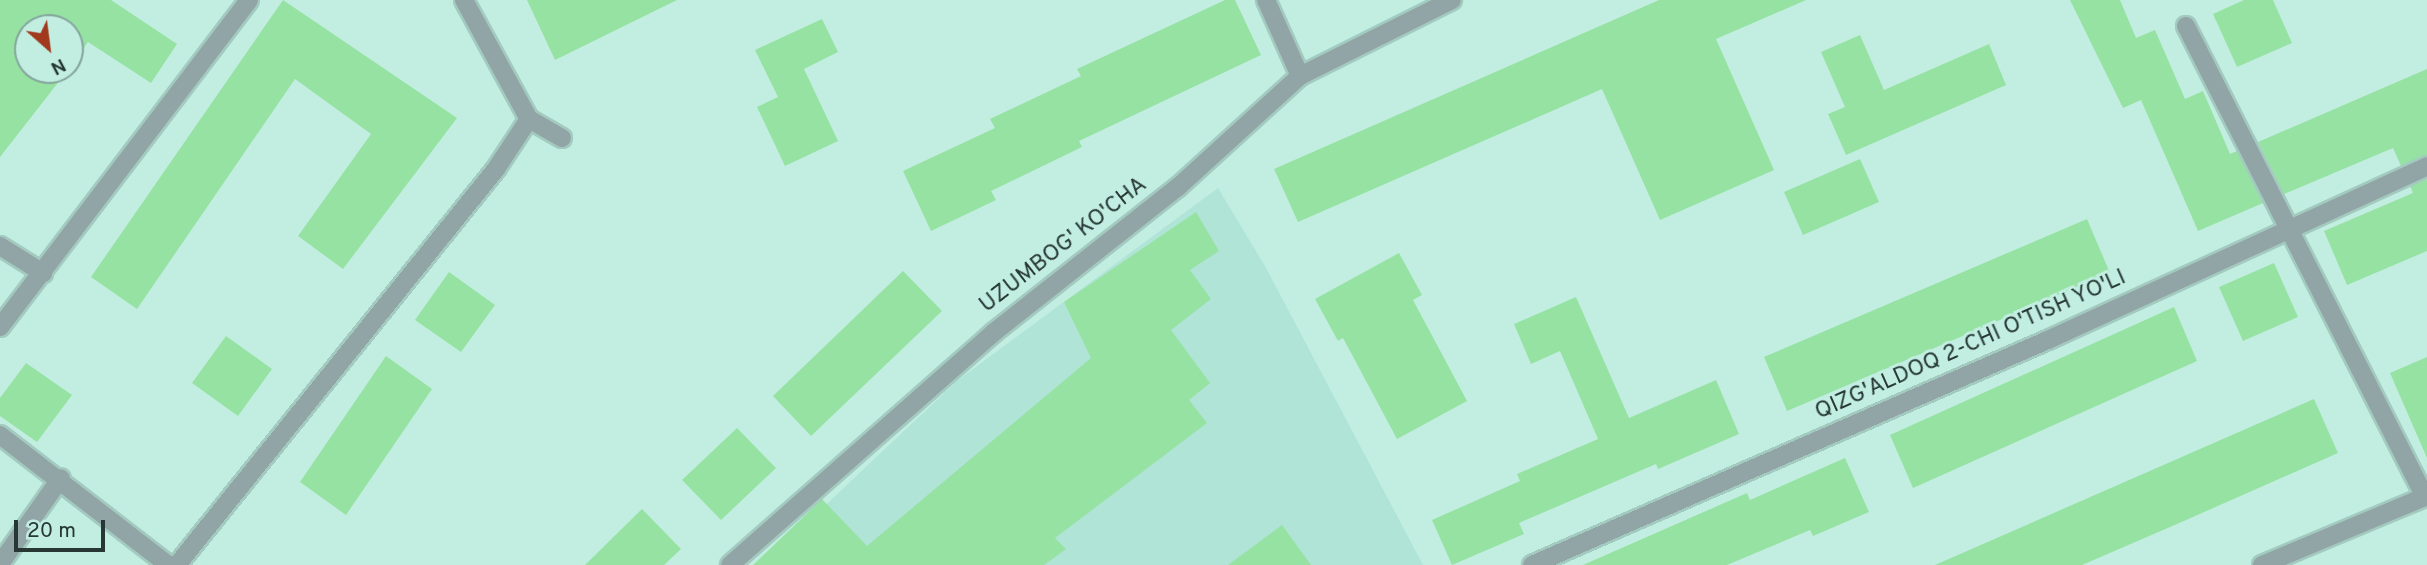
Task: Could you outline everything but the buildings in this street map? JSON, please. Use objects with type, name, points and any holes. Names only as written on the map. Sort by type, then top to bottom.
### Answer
[{"type":"street","points":[[0,327],[249,0]]},
{"type":"street","points":[[464,0],[529,119],[562,138]]},
{"type":"street","points":[[1266,0],[1300,76]]},
{"type":"street","name":"UZUMBOG' KO'CHA","points":[[730,565],[993,333],[1178,187],[1300,76],[1452,0]]},
{"type":"street","points":[[2186,26],[2288,231],[2426,496],[2262,565]]},
{"type":"street","points":[[177,565],[496,169],[529,119]]},
{"type":"street","name":"QIZG'ALDOQ 2-CHI O'TISH YO'LI","points":[[1532,565],[2288,231],[2427,166]]},
{"type":"street","points":[[0,246],[43,273]]},
{"type":"street","points":[[0,435],[61,478],[168,565]]},
{"type":"street","points":[[0,565],[61,478]]},
{"type":"shaded area","points":[[1218,188],[1265,266],[1423,565],[762,565],[958,380]]}]
